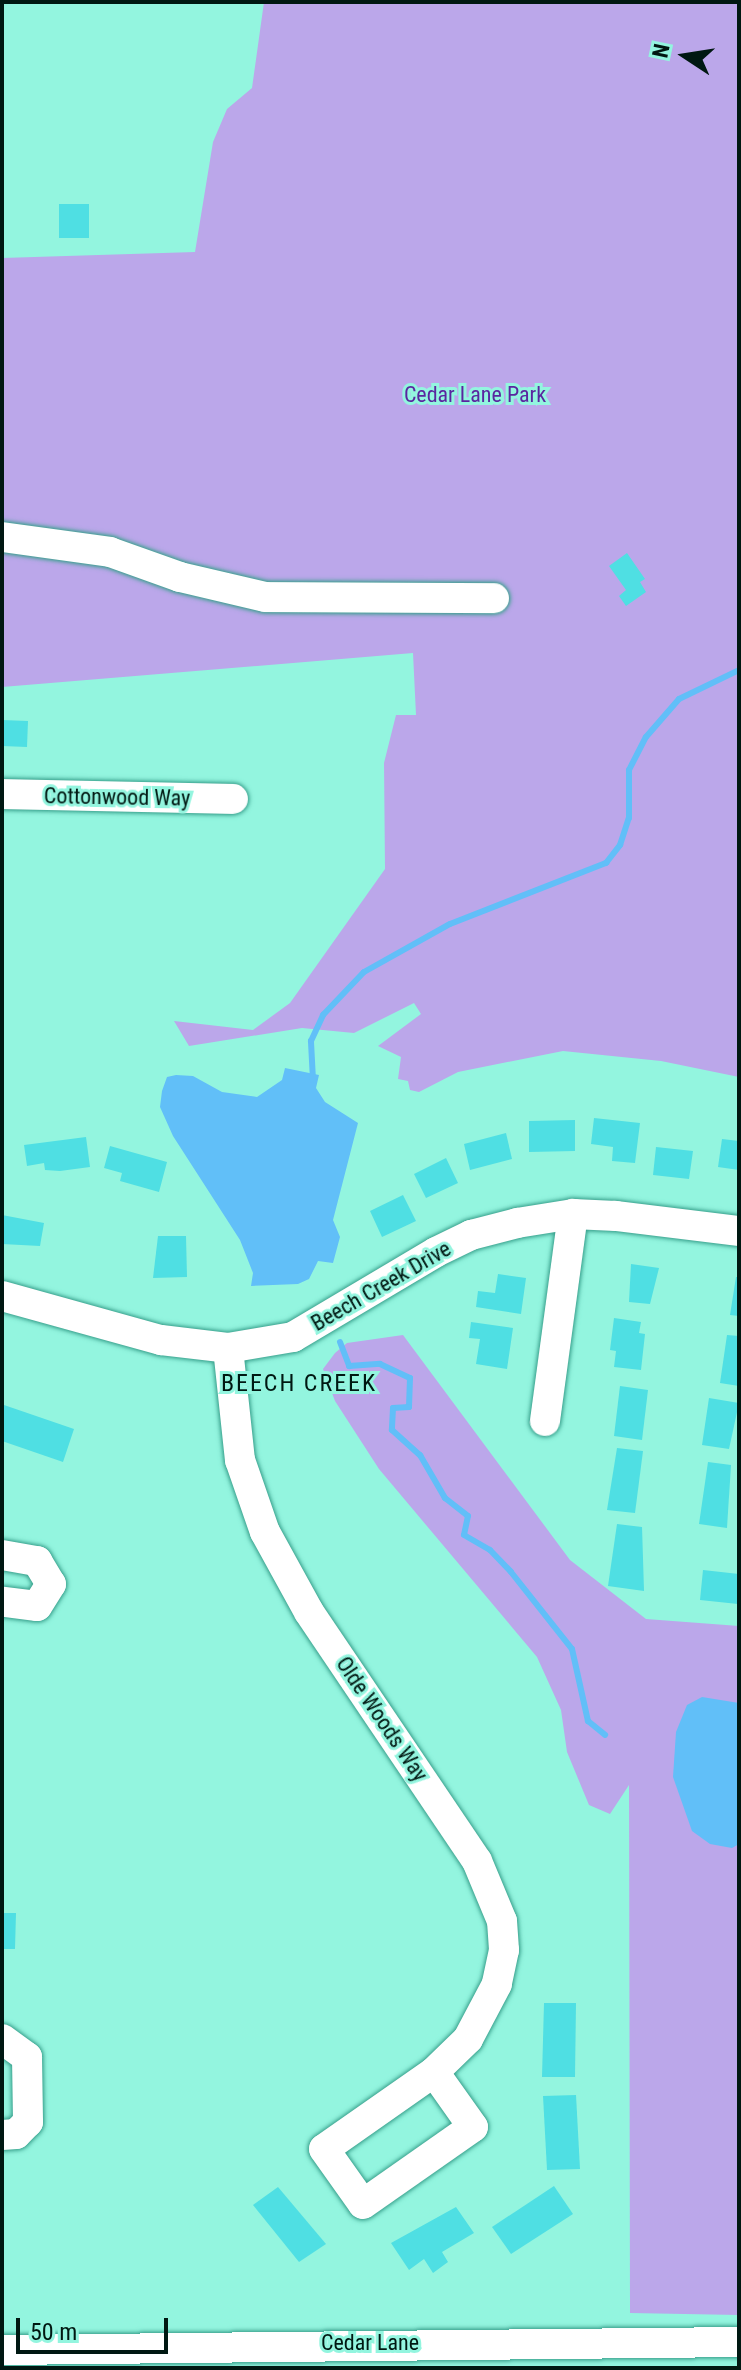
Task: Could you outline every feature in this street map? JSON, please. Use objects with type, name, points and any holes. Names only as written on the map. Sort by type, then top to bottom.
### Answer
[{"type":"street","points":[[2,537],[80,545],[265,597],[494,598]]},
{"type":"street","name":"Cottonwood Way","points":[[2,794],[233,799]]},
{"type":"street","points":[[545,1421],[573,1214]]},
{"type":"street","name":"Beech Creek Drive","points":[[2,1296],[161,1340],[228,1348],[293,1337],[471,1235],[573,1214],[739,1231]]},
{"type":"street","name":"Olde Woods Way","points":[[228,1348],[240,1460],[282,1569],[477,1861],[502,1921],[504,1950],[485,2013],[468,2039],[434,2072],[324,2149],[363,2204],[473,2127],[434,2072]]},
{"type":"street","points":[[2,1555],[37,1561],[51,1584],[37,1606],[2,1602]]},
{"type":"street","points":[[2,2039],[27,2057],[28,2122],[16,2134],[2,2135]]},
{"type":"street","name":"Cedar Lane","points":[[2,2350],[268,2356],[726,2351]]},
{"type":"green space","name":"Cedar Lane Park","points":[[264,2],[739,2],[739,1077],[661,1061],[563,1051],[458,1072],[419,1092],[410,1090],[408,1081],[398,1079],[401,1057],[378,1046],[421,1014],[414,1003],[354,1033],[302,1028],[189,1046],[174,1021],[253,1030],[290,1003],[385,869],[384,763],[396,715],[416,715],[413,653],[2,687],[2,258],[195,252],[213,142],[227,109],[252,88]]},
{"type":"green space","points":[[403,1335],[570,1560],[646,1619],[739,1626],[739,2315],[630,2313],[629,1785],[610,1814],[589,1805],[567,1752],[561,1710],[537,1657],[379,1469],[335,1401],[323,1369],[335,1353],[347,1343]]},
{"type":"water","points":[[285,1068],[319,1075],[316,1088],[325,1102],[358,1123],[333,1220],[340,1237],[333,1263],[318,1261],[309,1279],[298,1284],[251,1286],[253,1273],[240,1240],[173,1136],[160,1107],[162,1091],[167,1077],[193,1076],[222,1092],[257,1097],[282,1080]]},
{"type":"water","points":[[702,1697],[739,1703],[739,1844],[732,1848],[710,1844],[692,1831],[673,1777],[676,1732],[687,1705]]},
{"type":"building","points":[[59,204],[89,204],[89,238],[59,238]]},
{"type":"building","points":[[627,553],[645,579],[640,582],[646,592],[626,606],[619,596],[626,590],[609,566]]},
{"type":"building","points":[[2,720],[28,721],[27,747],[2,746]]},
{"type":"building","points":[[594,1118],[640,1123],[635,1163],[612,1161],[613,1147],[591,1144]]},
{"type":"building","points":[[575,1120],[575,1151],[529,1152],[529,1121]]},
{"type":"building","points":[[506,1133],[512,1159],[470,1170],[464,1144]]},
{"type":"building","points":[[86,1137],[90,1167],[60,1171],[45,1170],[44,1163],[27,1166],[24,1145]]},
{"type":"building","points":[[722,1139],[739,1141],[739,1170],[718,1167]]},
{"type":"building","points":[[110,1146],[167,1162],[159,1192],[120,1181],[122,1173],[104,1168]]},
{"type":"building","points":[[656,1147],[693,1151],[689,1179],[653,1175]]},
{"type":"building","points":[[446,1158],[458,1183],[426,1198],[414,1174]]},
{"type":"building","points":[[403,1195],[416,1221],[382,1237],[370,1211]]},
{"type":"building","points":[[2,1215],[44,1223],[40,1246],[2,1244]]},
{"type":"building","points":[[158,1236],[186,1236],[187,1277],[153,1278]]},
{"type":"building","points":[[631,1264],[659,1268],[650,1304],[629,1302]]},
{"type":"building","points":[[498,1274],[526,1278],[521,1314],[476,1307],[478,1291],[495,1293]]},
{"type":"building","points":[[736,1277],[739,1277],[739,1316],[730,1315]]},
{"type":"building","points":[[614,1318],[641,1322],[639,1333],[645,1334],[641,1370],[614,1367],[616,1351],[610,1350]]},
{"type":"building","points":[[471,1322],[513,1328],[507,1369],[476,1364],[480,1339],[469,1338]]},
{"type":"building","points":[[727,1335],[739,1336],[739,1386],[720,1383]]},
{"type":"building","points":[[620,1386],[648,1390],[642,1440],[614,1436]]},
{"type":"building","points":[[709,1398],[739,1403],[729,1449],[702,1445]]},
{"type":"building","points":[[4,1405],[74,1429],[63,1462],[2,1441]]},
{"type":"building","points":[[617,1448],[643,1451],[635,1513],[607,1510]]},
{"type":"building","points":[[708,1462],[731,1465],[727,1528],[699,1524]]},
{"type":"building","points":[[617,1524],[642,1527],[644,1591],[608,1586]]},
{"type":"building","points":[[703,1570],[739,1574],[738,1604],[700,1600]]},
{"type":"building","points":[[2,1913],[16,1913],[15,1949],[2,1949]]},
{"type":"building","points":[[544,2003],[576,2003],[575,2077],[542,2077]]},
{"type":"building","points":[[576,2095],[580,2169],[547,2170],[543,2096]]},
{"type":"building","points":[[554,2186],[573,2214],[511,2254],[492,2227]]},
{"type":"building","points":[[278,2187],[326,2244],[299,2262],[253,2205]]},
{"type":"building","points":[[456,2207],[474,2233],[442,2252],[448,2262],[433,2273],[424,2259],[409,2270],[391,2243]]},
{"type":"waterway","points":[[313,1080],[311,1041],[323,1015],[364,972],[450,924],[606,863],[620,845],[629,818],[629,770],[646,737],[679,699],[739,670]]},
{"type":"waterway","points":[[340,1342],[349,1366],[380,1364],[410,1378],[409,1407],[393,1408],[392,1430],[420,1455],[445,1498],[468,1516],[464,1535],[490,1550],[511,1572],[572,1649],[588,1721],[605,1735]]},
{"type":"district","name":"BEECH CREEK","points":[[299,1384]]}]
